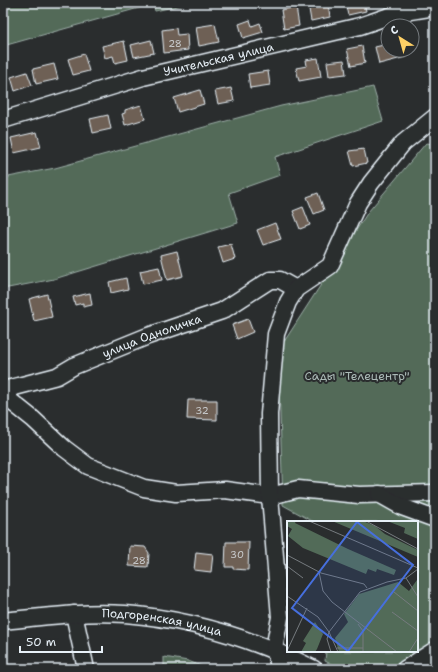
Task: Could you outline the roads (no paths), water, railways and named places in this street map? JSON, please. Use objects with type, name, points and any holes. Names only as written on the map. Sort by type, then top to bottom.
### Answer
[{"type":"street","name":"Учительская улица","points":[[3,120],[143,77],[352,28],[398,13],[435,7]]},
{"type":"street","points":[[280,669],[274,649],[280,617],[270,496],[269,414],[276,334],[288,302],[296,289],[330,266],[358,204],[371,183],[403,143],[435,117]]},
{"type":"street","name":"улица Одноличка","points":[[3,390],[57,376],[74,366],[148,336],[222,310],[270,280],[280,280],[296,289]]},
{"type":"street","points":[[3,395],[82,462],[111,476],[144,488],[176,493],[225,490],[270,496],[298,489],[359,495],[435,493]]},
{"type":"street","points":[[379,494],[402,507],[435,519]]},
{"type":"street","points":[[74,614],[86,669]]},
{"type":"street","name":"Подгоренская улица","points":[[3,621],[74,614],[123,614],[164,618],[274,649],[314,669]]},
{"type":"street","points":[[406,669],[435,650]]},
{"type":"park label","name":"Сады \"Телецентр\"","points":[[357,376]]}]
